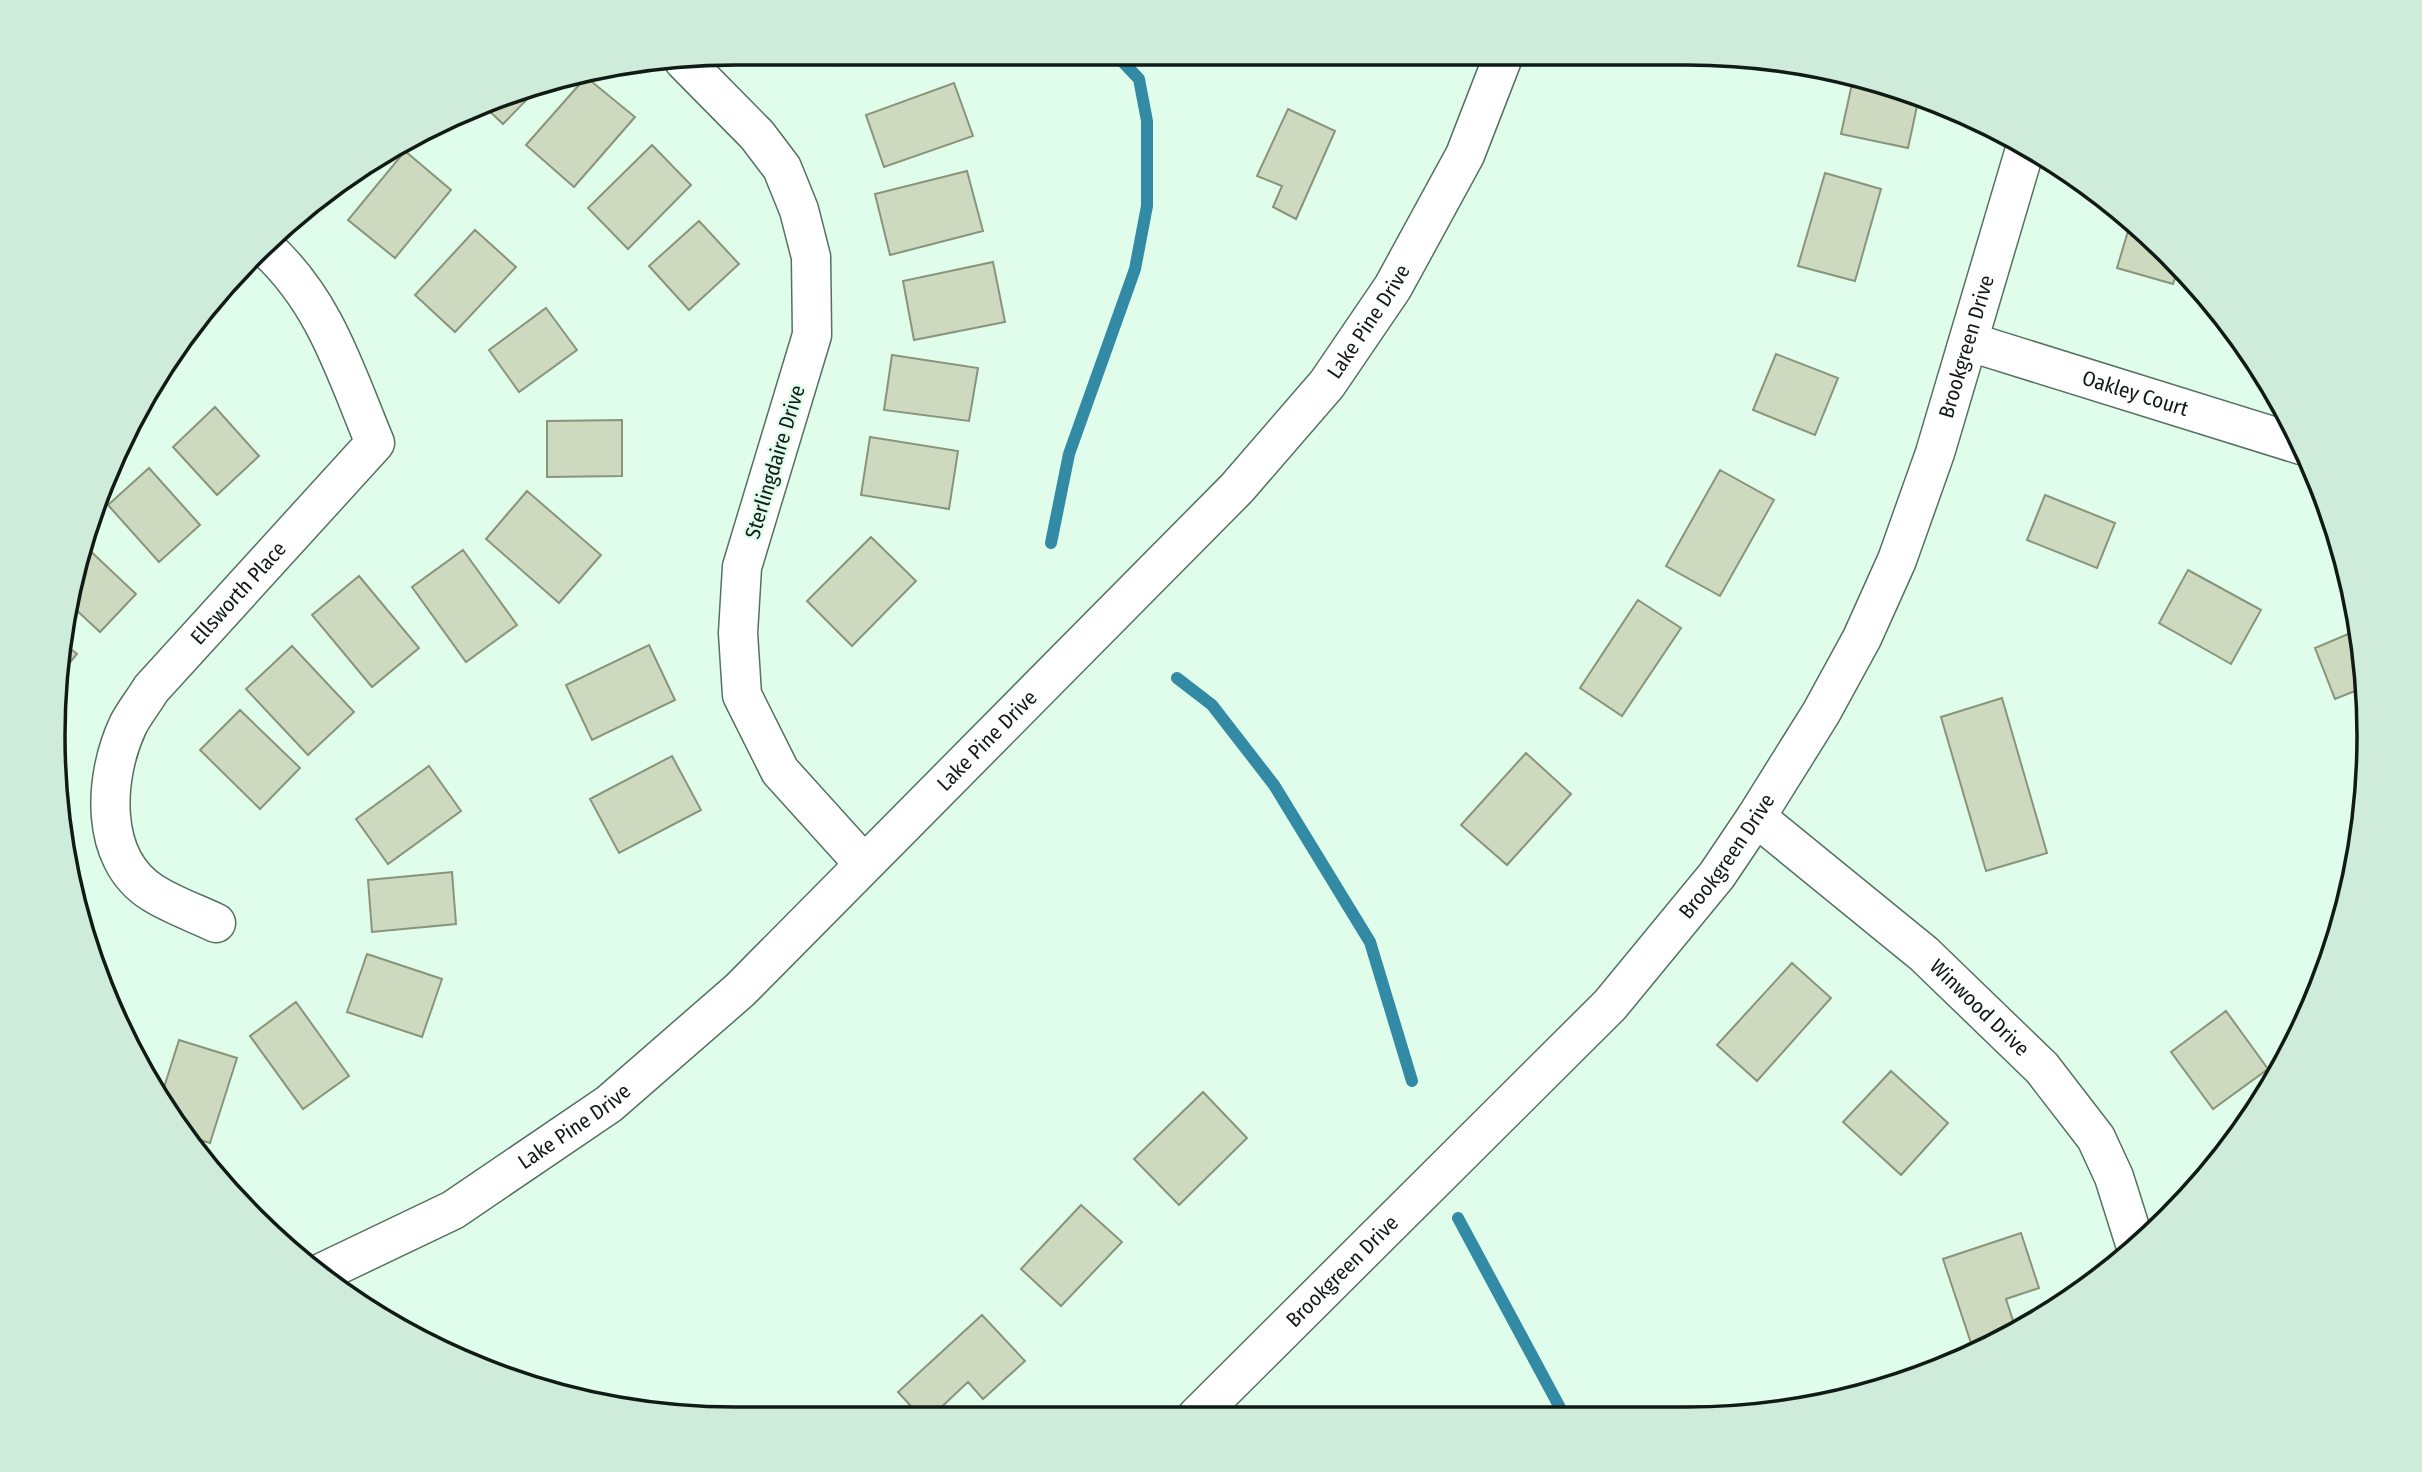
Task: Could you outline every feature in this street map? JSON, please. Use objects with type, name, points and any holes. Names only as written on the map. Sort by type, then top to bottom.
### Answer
[{"type":"street","name":"Lake Pine Drive","points":[[328,1270],[453,1210],[609,1104],[740,990],[1237,488],[1327,384],[1393,287],[1465,155],[1500,65]]},
{"type":"street","name":"Sterlingdaire Drive","points":[[689,66],[757,135],[782,168],[799,210],[811,257],[813,335],[742,567],[738,633],[742,695],[780,771],[864,864]]},
{"type":"street","name":"Brookgreen Drive","points":[[1206,1407],[1610,1004],[1717,875],[1756,817],[1821,713],[1867,626],[1897,560],[1970,342],[2023,156]]},
{"type":"street","name":"Ellsworth Place","points":[[216,923],[152,892],[133,876],[113,839],[111,803],[114,762],[128,724],[151,689],[375,443],[333,338],[302,285],[270,252]]},
{"type":"street","name":"Oakley Court","points":[[1970,342],[2289,441]]},
{"type":"street","name":"Winwood Drive","points":[[1756,817],[1924,954],[2042,1068],[2096,1138],[2114,1177],[2133,1237]]},
{"type":"building","points":[[591,81],[635,117],[574,187],[526,145],[580,84]]},
{"type":"building","points":[[954,83],[973,136],[884,167],[866,115]]},
{"type":"building","points":[[1851,86],[1917,106],[1908,148],[1841,134]]},
{"type":"building","points":[[529,97],[503,124],[490,112]]},
{"type":"building","points":[[1288,109],[1335,131],[1296,219],[1273,207],[1282,186],[1257,176]]},
{"type":"building","points":[[652,145],[691,185],[628,249],[588,208]]},
{"type":"building","points":[[406,152],[451,190],[395,258],[348,220]]},
{"type":"building","points":[[967,171],[983,231],[890,255],[875,194]]},
{"type":"building","points":[[1825,173],[1881,189],[1855,281],[1798,266]]},
{"type":"building","points":[[699,221],[739,264],[689,310],[649,266]]},
{"type":"building","points":[[475,230],[516,267],[455,332],[415,295]]},
{"type":"building","points":[[2128,230],[2176,276],[2173,284],[2117,268]]},
{"type":"building","points":[[993,262],[1005,322],[914,340],[903,281]]},
{"type":"building","points":[[546,308],[577,350],[519,392],[489,350]]},
{"type":"building","points":[[1776,354],[1838,378],[1815,435],[1753,410]]},
{"type":"building","points":[[892,355],[978,368],[969,421],[884,410]]},
{"type":"building","points":[[215,407],[259,456],[217,495],[173,447]]},
{"type":"building","points":[[622,420],[622,476],[547,477],[547,421]]},
{"type":"building","points":[[870,437],[958,451],[949,509],[861,495]]},
{"type":"building","points":[[149,468],[200,525],[159,562],[108,505]]},
{"type":"building","points":[[1720,470],[1774,500],[1720,596],[1666,566]]},
{"type":"building","points":[[527,491],[601,555],[559,603],[486,539]]},
{"type":"building","points":[[2045,495],[2115,523],[2097,568],[2027,540]]},
{"type":"building","points":[[871,537],[916,581],[852,646],[807,601]]},
{"type":"building","points":[[463,550],[517,625],[466,662],[412,587]]},
{"type":"building","points":[[91,552],[136,594],[100,632],[77,611]]},
{"type":"building","points":[[2188,570],[2261,610],[2231,664],[2159,623]]},
{"type":"building","points":[[359,576],[419,648],[372,687],[312,615]]},
{"type":"building","points":[[1638,600],[1681,628],[1622,716],[1580,688]]},
{"type":"building","points":[[2349,634],[2356,691],[2335,699],[2315,648]]},
{"type":"building","points":[[649,645],[675,700],[592,740],[566,685]]},
{"type":"building","points":[[292,646],[354,712],[308,755],[246,689]]},
{"type":"building","points":[[70,648],[77,654],[69,664]]},
{"type":"building","points":[[2002,698],[2047,853],[1986,871],[1941,717]]},
{"type":"building","points":[[240,710],[300,768],[260,809],[200,750]]},
{"type":"building","points":[[1526,753],[1571,794],[1507,865],[1461,825]]},
{"type":"building","points":[[672,756],[701,810],[619,853],[590,799]]},
{"type":"building","points":[[429,766],[461,811],[388,864],[356,819]]},
{"type":"building","points":[[452,872],[456,924],[372,932],[368,880]]},
{"type":"building","points":[[367,954],[442,979],[422,1037],[347,1012]]},
{"type":"building","points":[[1792,963],[1831,998],[1757,1081],[1717,1045]]},
{"type":"building","points":[[296,1002],[349,1076],[303,1109],[250,1036]]},
{"type":"building","points":[[2226,1011],[2268,1069],[2213,1109],[2171,1052]]},
{"type":"building","points":[[179,1040],[237,1058],[210,1143],[199,1140],[164,1087]]},
{"type":"building","points":[[1891,1071],[1948,1123],[1901,1175],[1843,1122]]},
{"type":"building","points":[[1203,1092],[1247,1138],[1179,1205],[1134,1159]]},
{"type":"building","points":[[1081,1205],[1122,1242],[1061,1306],[1021,1269]]},
{"type":"building","points":[[2021,1233],[2039,1288],[2006,1299],[2013,1322],[1971,1343],[1943,1259]]},
{"type":"building","points":[[982,1315],[1025,1361],[983,1399],[968,1382],[941,1407],[912,1407],[898,1392]]},
{"type":"waterway","points":[[1051,543],[1069,454],[1135,269],[1147,206],[1147,121],[1139,79],[1126,65]]},
{"type":"waterway","points":[[1177,678],[1212,705],[1274,785],[1370,942],[1412,1081]]},
{"type":"waterway","points":[[1458,1218],[1560,1407]]}]
